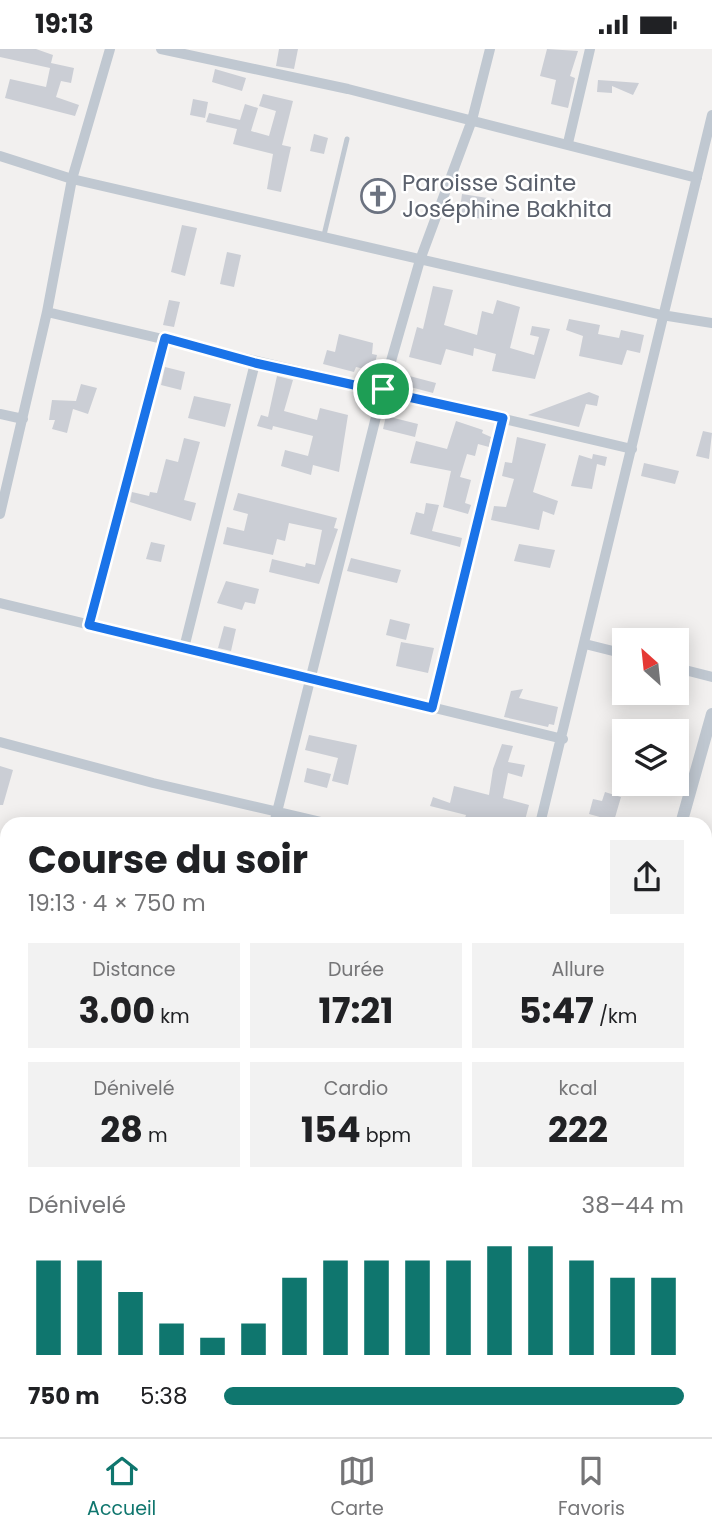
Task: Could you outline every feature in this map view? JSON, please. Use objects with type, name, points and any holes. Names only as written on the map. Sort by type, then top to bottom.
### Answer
[{"type":"street","points":[[0,514],[47,312],[72,179],[110,49]]},
{"type":"street","points":[[161,49],[568,143],[697,178]]},
{"type":"street","points":[[276,817],[383,389],[420,260],[472,120],[490,49]]},
{"type":"street","points":[[568,143],[590,49]]},
{"type":"street","points":[[542,817],[563,739],[712,115]]},
{"type":"street","points":[[0,156],[72,179],[663,315],[712,323]]},
{"type":"street","points":[[47,312],[165,338],[255,363],[383,389],[632,449]]},
{"type":"street","points":[[89,625],[165,338]]},
{"type":"street","points":[[184,648],[255,363]]},
{"type":"street","points":[[0,414],[23,419]]},
{"type":"street","points":[[432,708],[503,418]]},
{"type":"street","points":[[0,603],[563,739]]},
{"type":"street","points":[[585,644],[612,651]]},
{"type":"street","points":[[690,671],[712,677]]},
{"type":"street","points":[[683,817],[712,714]]},
{"type":"street","points":[[0,742],[153,783],[300,817]]},
{"type":"lane","points":[[324,235],[347,139]]},
{"type":"building","points":[[0,49],[36,49],[53,55],[51,63],[74,68],[71,83],[61,81],[56,97],[79,105],[75,116],[5,98],[10,79],[46,87],[50,68],[0,57]]},
{"type":"building","points":[[279,49],[298,49],[294,69],[276,66]]},
{"type":"building","points":[[547,49],[578,51],[570,76],[575,78],[568,108],[551,104],[556,80],[540,76]]},
{"type":"building","points":[[215,69],[246,78],[242,91],[212,82]]},
{"type":"building","points":[[598,80],[639,83],[633,95],[612,86],[612,93],[597,92]]},
{"type":"building","points":[[263,94],[293,101],[282,145],[291,147],[281,192],[267,189],[273,154],[233,144],[237,129],[206,122],[209,113],[240,120],[245,104],[258,108],[251,131],[269,136],[276,111],[259,106]]},
{"type":"building","points":[[193,99],[208,102],[205,118],[190,115]]},
{"type":"building","points":[[314,134],[328,138],[324,154],[310,151]]},
{"type":"building","points":[[462,194],[494,199],[492,220],[459,216]]},
{"type":"building","points":[[182,225],[197,228],[185,276],[171,272]]},
{"type":"building","points":[[227,252],[241,255],[234,287],[220,284]]},
{"type":"building","points":[[433,286],[453,290],[444,325],[477,335],[482,311],[493,314],[497,300],[520,307],[510,348],[534,355],[539,337],[530,335],[532,326],[550,329],[535,379],[492,371],[496,354],[474,348],[473,356],[446,349],[441,365],[409,357],[417,327],[423,329]]},
{"type":"building","points":[[169,300],[180,302],[174,327],[163,325]]},
{"type":"building","points":[[569,319],[600,325],[598,334],[619,338],[621,330],[644,335],[640,353],[627,350],[622,365],[579,356],[583,336],[566,330]]},
{"type":"building","points":[[339,334],[373,343],[372,354],[377,355],[373,371],[356,367],[354,372],[323,364],[327,350],[335,352]]},
{"type":"building","points":[[165,367],[185,372],[181,390],[161,385]]},
{"type":"building","points":[[398,373],[436,383],[433,393],[395,383]]},
{"type":"building","points":[[277,376],[293,380],[284,411],[317,420],[320,408],[348,415],[339,472],[313,465],[311,475],[281,466],[285,450],[308,456],[313,436],[273,426],[272,430],[257,426],[261,415],[268,417]]},
{"type":"building","points":[[81,384],[97,388],[88,414],[73,409],[67,433],[52,429],[55,420],[49,420],[52,400],[76,401]]},
{"type":"building","points":[[589,392],[599,396],[597,406],[586,404],[579,427],[528,415]]},
{"type":"building","points":[[194,396],[231,404],[225,427],[188,418]]},
{"type":"building","points":[[386,416],[418,424],[415,437],[383,429]]},
{"type":"building","points":[[456,421],[483,430],[482,433],[491,437],[489,447],[478,444],[475,456],[467,454],[460,477],[471,480],[465,503],[471,505],[468,514],[443,507],[451,471],[410,463],[416,441],[447,449]]},
{"type":"building","points":[[703,431],[712,433],[709,459],[696,456]]},
{"type":"building","points":[[517,437],[546,444],[533,492],[558,501],[554,515],[543,511],[539,530],[491,520],[494,506],[506,507],[514,479],[502,476],[505,462],[512,463]]},
{"type":"building","points":[[184,438],[200,442],[184,500],[196,503],[191,521],[130,502],[132,492],[149,496],[150,492],[157,493],[166,459],[178,462]]},
{"type":"building","points":[[593,454],[607,457],[605,466],[597,464],[592,489],[571,486],[579,455],[592,459]]},
{"type":"building","points":[[644,463],[679,471],[675,484],[641,476]]},
{"type":"building","points":[[238,493],[337,518],[334,528],[338,529],[319,584],[269,572],[272,559],[305,567],[306,563],[315,565],[322,530],[289,523],[285,541],[277,539],[273,555],[223,544],[227,527],[244,531],[248,514],[233,510]]},
{"type":"building","points":[[426,503],[439,505],[432,531],[462,538],[460,547],[410,534],[416,512],[424,514]]},
{"type":"building","points":[[151,542],[165,545],[161,562],[146,559]]},
{"type":"building","points":[[519,544],[555,550],[550,568],[514,561]]},
{"type":"building","points":[[351,558],[401,570],[397,583],[347,571]]},
{"type":"building","points":[[226,581],[259,589],[255,604],[245,602],[242,610],[217,603]]},
{"type":"building","points":[[390,619],[410,624],[406,640],[386,635]]},
{"type":"building","points":[[224,626],[236,629],[231,651],[218,648]]},
{"type":"building","points":[[401,642],[434,648],[428,673],[396,666]]},
{"type":"building","points":[[523,689],[519,698],[558,707],[554,725],[549,724],[548,727],[504,717],[511,691]]},
{"type":"building","points":[[309,735],[357,745],[348,785],[332,781],[338,758],[305,750]]},
{"type":"building","points":[[502,744],[513,746],[508,762],[525,765],[522,777],[508,773],[503,798],[529,805],[526,817],[465,817],[466,815],[430,806],[433,797],[450,803],[454,786],[489,795],[493,769]]},
{"type":"building","points":[[0,766],[13,770],[3,805],[0,805]]},
{"type":"building","points":[[307,768],[331,774],[327,788],[304,782]]},
{"type":"building","points":[[605,792],[621,797],[615,817],[589,814],[593,799],[602,801]]},
{"type":"place","name":"Paroisse Sainte Joséphine Bakhita","points":[[378,196]]},
{"type":"route","points":[[165,338],[255,363],[383,389],[503,418],[432,708],[89,625],[165,338]]}]
